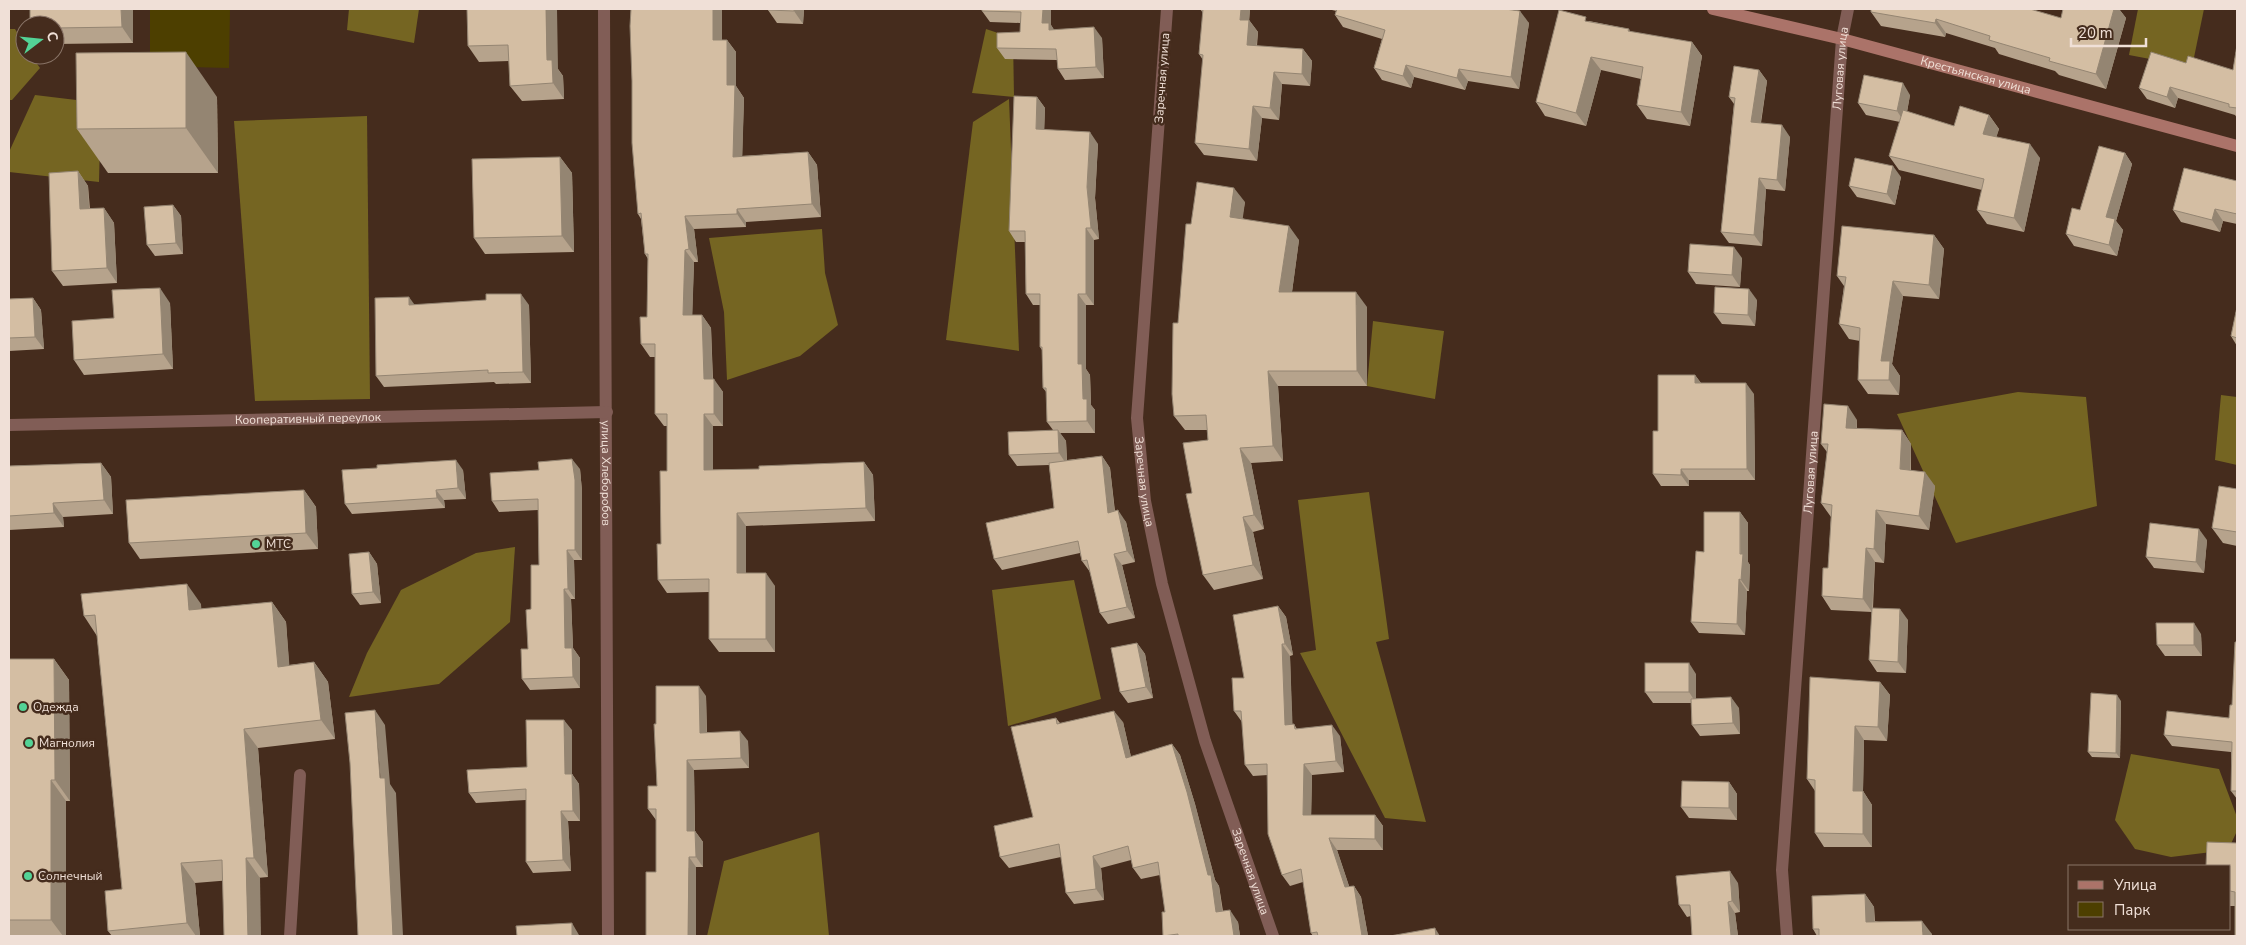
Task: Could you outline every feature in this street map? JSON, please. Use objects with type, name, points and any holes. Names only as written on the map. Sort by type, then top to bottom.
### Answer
[{"type":"street","name":"улица Хлеборобов","points":[[604,9],[608,936]]},
{"type":"street","name":"Заречная улица","points":[[1167,9],[1137,418],[1145,501],[1162,584],[1206,741],[1273,936]]},
{"type":"street","name":"Крестьянская улица","points":[[1713,9],[1842,39],[2237,146]]},
{"type":"street","name":"Луговая улица","points":[[1787,936],[1782,870],[1842,39],[1848,9]]},
{"type":"street","name":"Кооперативный переулок","points":[[9,425],[607,412]]},
{"type":"street","points":[[290,936],[300,775]]},
{"type":"green space","points":[[150,9],[230,9],[229,68],[150,66]]},
{"type":"shaded area","points":[[349,9],[419,9],[414,43],[347,30]]},
{"type":"shaded area","points":[[2138,9],[2204,9],[2192,67],[2129,55]]},
{"type":"shaded area","points":[[9,29],[15,29],[15,65],[38,65],[40,68],[12,100],[9,100]]},
{"type":"shaded area","points":[[986,29],[1013,38],[1014,97],[972,93]]},
{"type":"shaded area","points":[[35,95],[101,103],[99,182],[9,172],[9,152]]},
{"type":"shaded area","points":[[1009,99],[1019,351],[946,340],[973,122]]},
{"type":"shaded area","points":[[367,116],[370,399],[255,401],[234,121]]},
{"type":"shaded area","points":[[822,229],[825,273],[838,325],[800,356],[727,380],[724,312],[709,238]]},
{"type":"shaded area","points":[[1373,321],[1444,331],[1435,399],[1367,386]]},
{"type":"shaded area","points":[[2018,392],[2086,397],[2097,506],[1956,543],[1897,414]]},
{"type":"shaded area","points":[[2221,395],[2237,397],[2237,465],[2215,460]]},
{"type":"shaded area","points":[[1369,492],[1389,639],[1376,642],[1426,822],[1385,818],[1300,653],[1316,650],[1298,500]]},
{"type":"shaded area","points":[[515,547],[510,622],[439,684],[349,697],[367,653],[401,590],[476,553]]},
{"type":"shaded area","points":[[1074,580],[1101,699],[1008,726],[992,590]]},
{"type":"shaded area","points":[[2131,754],[2219,769],[2237,817],[2237,831],[2228,850],[2171,857],[2135,849],[2115,820]]},
{"type":"shaded area","points":[[819,832],[829,936],[707,936],[724,861]]},
{"type":"building","points":[[30,9],[121,9],[122,27],[65,28],[65,15],[30,15]]},
{"type":"building","points":[[467,9],[546,9],[547,60],[552,60],[553,83],[510,86],[508,45],[468,46]]},
{"type":"building","points":[[631,9],[713,9],[713,40],[727,40],[727,85],[735,85],[733,157],[808,152],[812,204],[737,209],[737,214],[685,216],[689,249],[685,250],[683,315],[702,315],[704,379],[714,379],[714,414],[704,414],[704,470],[759,469],[759,466],[864,462],[866,508],[737,513],[737,573],[766,573],[766,639],[709,639],[709,579],[658,580],[657,544],[661,544],[660,471],[667,471],[667,414],[655,414],[655,344],[641,344],[640,317],[647,317],[648,254],[645,254],[641,213],[638,214],[632,143]]},
{"type":"building","points":[[794,9],[794,11],[768,10]]},
{"type":"building","points":[[982,9],[1043,9],[1042,23],[1049,23],[1049,30],[1094,27],[1096,67],[1058,69],[1056,49],[997,48],[997,33],[1020,32],[1021,12],[982,11]]},
{"type":"building","points":[[1203,9],[1241,9],[1240,20],[1249,20],[1247,45],[1303,49],[1302,74],[1274,72],[1270,108],[1253,106],[1249,149],[1195,143],[1203,55],[1199,54]]},
{"type":"building","points":[[1337,9],[1505,9],[1520,11],[1511,77],[1459,69],[1457,78],[1406,65],[1403,76],[1374,68],[1385,30],[1335,15]]},
{"type":"building","points":[[1871,9],[2030,9],[2061,18],[2063,9],[2114,9],[2096,74],[2049,61],[2050,58],[1989,40],[1990,36],[1936,19],[1935,23],[1871,12]]},
{"type":"building","points":[[1559,10],[1586,17],[1585,21],[1629,29],[1628,31],[1692,42],[1681,112],[1637,105],[1643,67],[1591,57],[1576,113],[1536,102]]},
{"type":"building","points":[[2237,45],[2237,108],[2170,87],[2167,97],[2139,88],[2151,52],[2186,63],[2188,56],[2233,70]]},
{"type":"building","points":[[186,52],[186,128],[77,129],[76,53]]},
{"type":"building","points":[[1734,66],[1759,70],[1751,122],[1782,125],[1777,180],[1759,178],[1754,235],[1721,232],[1735,98],[1729,97]]},
{"type":"building","points":[[1864,75],[1903,83],[1897,111],[1858,103]]},
{"type":"building","points":[[1014,96],[1037,97],[1036,129],[1090,132],[1087,187],[1091,228],[1086,228],[1086,294],[1078,294],[1078,364],[1082,364],[1083,399],[1087,399],[1087,421],[1047,422],[1046,388],[1043,388],[1042,347],[1040,347],[1040,294],[1026,294],[1025,231],[1009,231]]},
{"type":"building","points":[[1960,106],[1989,115],[1983,134],[2030,144],[2014,218],[1977,210],[1984,179],[1889,156],[1903,110],[1954,126]]},
{"type":"building","points":[[2099,146],[2125,153],[2106,217],[2115,219],[2109,245],[2066,234],[2072,208],[2080,210]]},
{"type":"building","points":[[560,157],[562,236],[474,238],[472,159]]},
{"type":"building","points":[[1855,158],[1893,166],[1887,194],[1849,186]]},
{"type":"building","points":[[2184,168],[2237,181],[2237,214],[2215,209],[2212,220],[2173,210]]},
{"type":"building","points":[[78,171],[80,209],[104,208],[107,268],[52,271],[49,173]]},
{"type":"building","points":[[1197,182],[1234,188],[1230,217],[1289,226],[1279,292],[1356,292],[1357,371],[1268,371],[1273,446],[1240,448],[1254,515],[1243,517],[1253,565],[1203,575],[1186,494],[1192,493],[1183,443],[1208,440],[1206,415],[1174,416],[1172,394],[1173,323],[1178,323],[1186,224],[1191,224]]},
{"type":"building","points":[[173,205],[176,243],[147,245],[144,207]]},
{"type":"building","points":[[1842,226],[1934,235],[1929,285],[1893,281],[1881,361],[1890,361],[1889,380],[1858,380],[1860,328],[1839,324],[1846,277],[1837,276]]},
{"type":"building","points":[[1690,244],[1734,247],[1732,275],[1688,272]]},
{"type":"building","points":[[1715,287],[1749,289],[1748,315],[1714,313]]},
{"type":"building","points":[[160,288],[163,354],[74,360],[72,321],[114,318],[112,290]]},
{"type":"building","points":[[486,294],[521,294],[523,372],[488,373],[488,370],[376,376],[375,298],[409,297],[409,305],[486,300]]},
{"type":"building","points":[[33,298],[35,337],[9,338],[9,299]]},
{"type":"building","points":[[2237,307],[2237,338],[2231,336]]},
{"type":"building","points":[[1658,375],[1695,375],[1695,383],[1746,383],[1747,469],[1681,469],[1681,475],[1653,474],[1653,431],[1658,431]]},
{"type":"building","points":[[1824,404],[1848,406],[1846,428],[1902,430],[1900,469],[1925,472],[1919,516],[1876,510],[1874,549],[1866,548],[1863,599],[1822,596],[1823,568],[1828,568],[1832,505],[1821,503],[1828,444],[1821,444]]},
{"type":"building","points":[[1058,430],[1059,453],[1009,455],[1008,432]]},
{"type":"building","points":[[1102,456],[1108,513],[1118,510],[1127,551],[1114,554],[1127,607],[1100,613],[1087,560],[1082,561],[1078,541],[994,559],[986,523],[1054,508],[1049,463]]},
{"type":"building","points":[[572,459],[575,480],[575,550],[567,550],[568,589],[564,589],[565,648],[572,648],[573,677],[522,679],[521,649],[528,649],[526,610],[531,609],[531,565],[539,565],[538,499],[492,501],[490,473],[539,470],[538,462]]},
{"type":"building","points":[[456,460],[458,488],[436,490],[437,498],[345,504],[342,470],[377,468],[377,465]]},
{"type":"building","points":[[101,463],[104,500],[53,503],[54,513],[9,516],[9,466]]},
{"type":"building","points":[[2219,486],[2237,489],[2237,532],[2212,528]]},
{"type":"building","points":[[304,490],[306,533],[129,543],[126,500]]},
{"type":"building","points":[[1704,512],[1740,512],[1740,554],[1743,554],[1741,580],[1739,579],[1737,624],[1691,622],[1696,551],[1704,552]]},
{"type":"building","points":[[2150,523],[2199,529],[2196,562],[2146,557]]},
{"type":"building","points":[[369,552],[373,592],[352,594],[349,554]]},
{"type":"building","points":[[187,584],[189,610],[272,602],[278,667],[314,662],[321,720],[244,729],[254,858],[246,858],[248,936],[224,936],[222,860],[181,863],[187,923],[108,931],[105,891],[122,889],[95,615],[84,616],[81,594]]},
{"type":"building","points":[[1278,606],[1285,644],[1282,644],[1285,725],[1294,724],[1295,729],[1332,725],[1336,761],[1304,764],[1303,815],[1375,815],[1375,839],[1329,838],[1345,887],[1354,886],[1362,936],[1318,936],[1317,932],[1311,933],[1301,869],[1282,875],[1268,834],[1267,764],[1245,765],[1241,711],[1234,711],[1232,678],[1244,678],[1233,615]]},
{"type":"building","points":[[1872,608],[1900,609],[1898,662],[1869,660]]},
{"type":"building","points":[[2156,623],[2194,623],[2194,645],[2157,645]]},
{"type":"building","points":[[2235,642],[2237,642],[2237,791],[2231,791],[2232,742],[2164,735],[2167,711],[2229,718],[2230,705],[2232,705]]},
{"type":"building","points":[[1137,643],[1146,687],[1120,692],[1111,648]]},
{"type":"building","points":[[9,659],[54,659],[55,780],[51,780],[51,920],[9,920]]},
{"type":"building","points":[[1645,663],[1689,663],[1689,692],[1645,692]]},
{"type":"building","points":[[1810,677],[1880,682],[1878,727],[1855,726],[1853,791],[1863,791],[1863,834],[1815,833],[1815,780],[1807,779]]},
{"type":"building","points":[[656,686],[699,686],[700,733],[740,731],[741,758],[687,760],[687,831],[695,831],[696,857],[689,857],[688,936],[646,936],[646,872],[656,872],[656,809],[648,809],[648,786],[657,786],[654,724],[656,724]]},
{"type":"building","points":[[2091,693],[2117,695],[2116,753],[2088,752]]},
{"type":"building","points":[[1731,697],[1733,723],[1692,725],[1691,699]]},
{"type":"building","points":[[375,710],[380,778],[385,778],[393,936],[358,936],[350,763],[345,713]]},
{"type":"building","points":[[1114,711],[1126,758],[1172,744],[1187,792],[1208,875],[1211,875],[1216,912],[1230,910],[1234,936],[1178,936],[1178,934],[1163,936],[1162,912],[1165,912],[1158,862],[1133,868],[1128,846],[1093,856],[1096,889],[1066,893],[1059,844],[1000,857],[994,826],[1033,817],[1011,727],[1056,718],[1057,724]]},
{"type":"building","points":[[526,720],[564,720],[565,774],[572,774],[573,811],[561,811],[563,860],[526,862],[526,789],[469,793],[467,770],[527,767]]},
{"type":"building","points":[[1682,781],[1729,782],[1729,808],[1681,807]]},
{"type":"building","points":[[2207,842],[2237,843],[2237,936],[2235,936],[2235,892],[2231,891],[2231,865],[2206,865]]},
{"type":"building","points":[[1730,871],[1732,901],[1728,902],[1731,936],[1692,936],[1690,905],[1679,905],[1676,876]]},
{"type":"building","points":[[1865,894],[1866,922],[1922,921],[1923,936],[1819,936],[1819,929],[1813,929],[1812,896]]},
{"type":"building","points":[[572,923],[572,936],[517,936],[516,926]]},
{"type":"building","points":[[1435,928],[1436,936],[1390,936]]},
{"type":"place","name":"МТС","points":[[256,544]]},
{"type":"place","name":"Одежда","points":[[23,707]]},
{"type":"place","name":"Магнолия","points":[[29,743]]},
{"type":"place","name":"Солнечный","points":[[28,876]]}]
